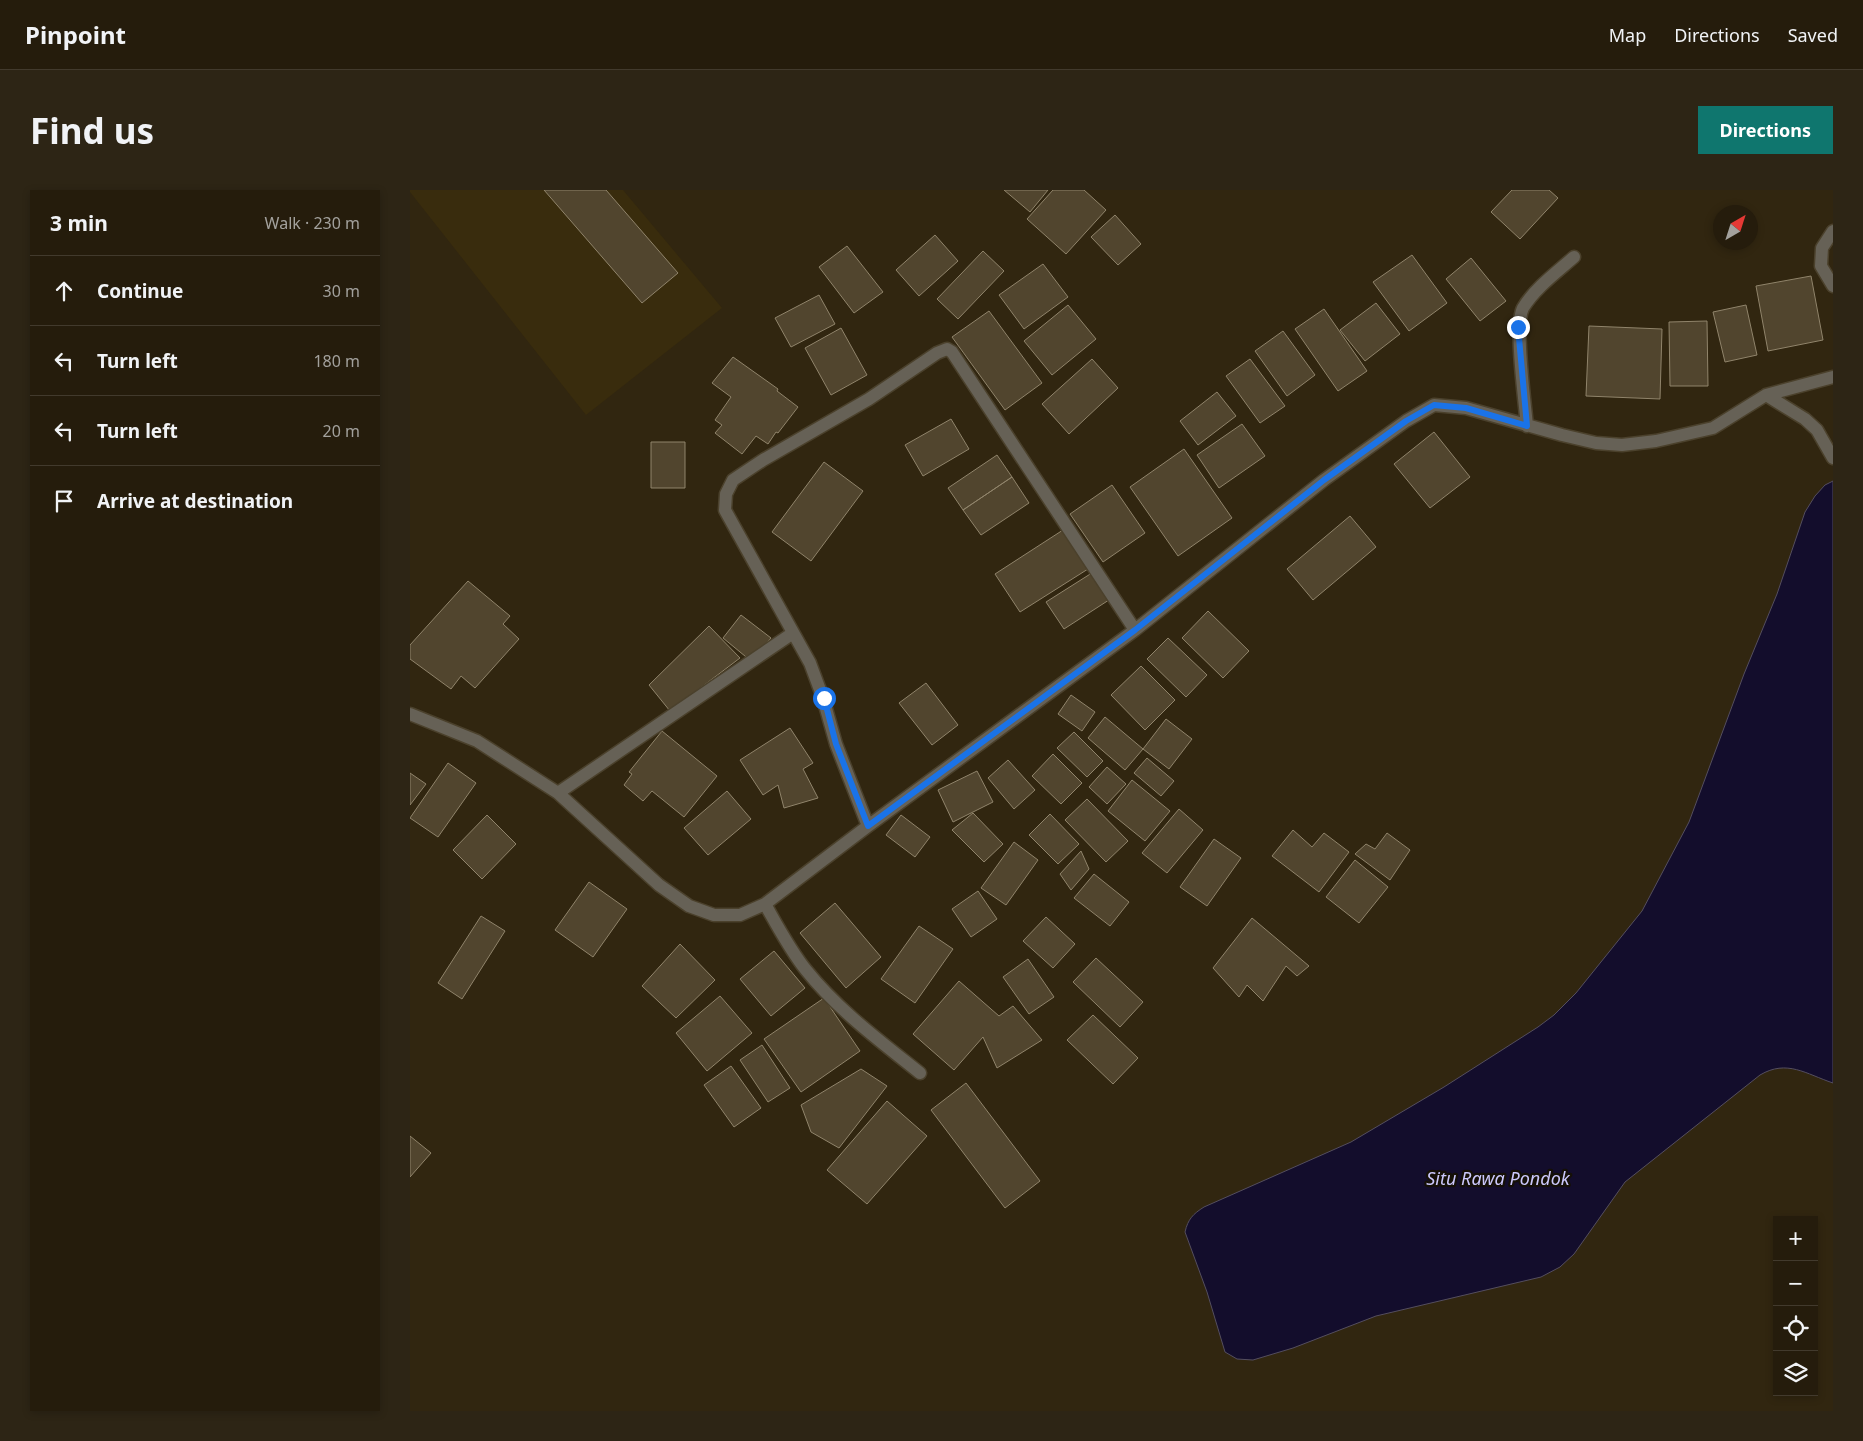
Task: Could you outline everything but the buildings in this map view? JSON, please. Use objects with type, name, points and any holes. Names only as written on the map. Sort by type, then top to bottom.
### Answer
[{"type":"street","points":[[1833,231],[1822,248],[1821,266],[1833,286]]},
{"type":"street","points":[[1527,426],[1518,327],[1522,310],[1534,293],[1574,256]]},
{"type":"street","points":[[868,826],[836,744],[810,663],[725,510],[726,494],[734,480],[763,460],[869,399],[937,353],[947,350],[952,352],[1135,630]]},
{"type":"street","points":[[410,714],[477,741],[558,793],[659,885],[689,906],[714,915],[740,915],[765,904],[1135,630],[1324,480],[1406,421],[1434,405],[1466,408],[1527,426],[1596,442],[1622,445],[1656,441],[1713,428],[1766,395],[1833,377]]},
{"type":"street","points":[[1766,395],[1805,419],[1817,430],[1833,458]]},
{"type":"street","points":[[558,793],[793,633]]},
{"type":"street","points":[[765,904],[800,962],[823,990],[859,1024],[920,1074]]},
{"type":"shaded area","points":[[410,190],[623,190],[722,308],[586,415]]},
{"type":"water","name":"Situ Rawa Pondok","points":[[1833,481],[1833,1083],[1805,1072],[1788,1068],[1770,1070],[1760,1075],[1625,1182],[1574,1254],[1560,1267],[1541,1277],[1376,1316],[1293,1348],[1253,1360],[1237,1359],[1225,1352],[1207,1292],[1185,1232],[1191,1217],[1204,1207],[1351,1142],[1444,1087],[1538,1027],[1554,1015],[1576,993],[1642,911],[1689,822],[1744,674],[1777,594],[1805,512],[1815,496],[1825,485]]},
{"type":"route","points":[[824,698],[836,744],[868,826],[1135,630],[1324,480],[1406,421],[1434,405],[1466,408],[1527,426],[1518,327]]}]
